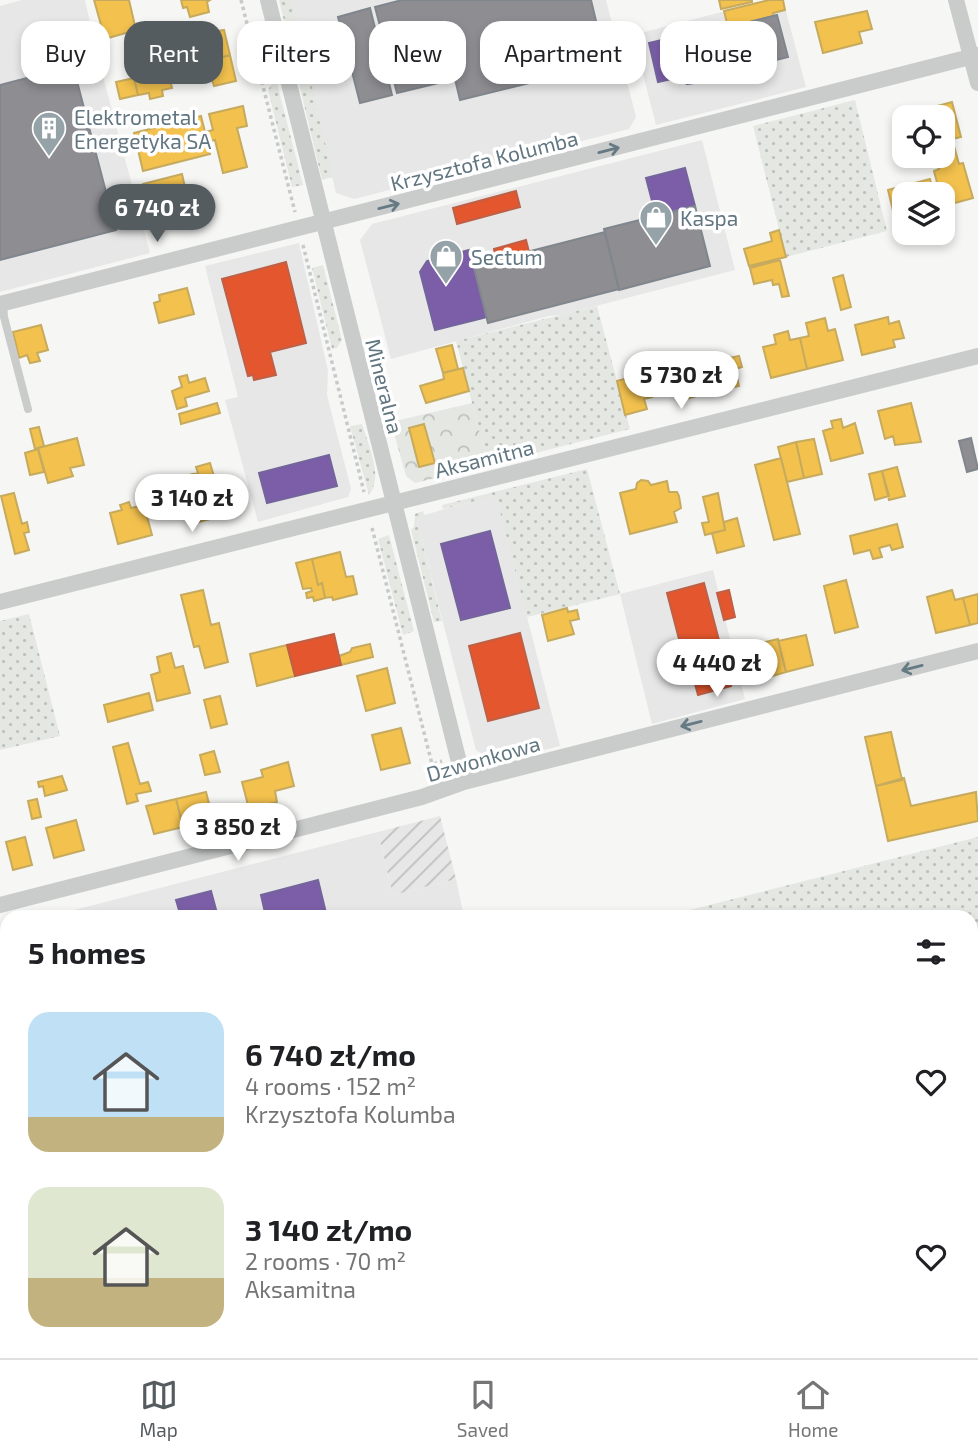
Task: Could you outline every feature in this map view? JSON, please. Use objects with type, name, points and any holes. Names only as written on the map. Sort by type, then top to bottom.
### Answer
[{"type":"street","name":"Mineralna","points":[[268,0],[464,782]]},
{"type":"street","points":[[956,0],[974,56],[978,83]]},
{"type":"street","name":"Krzysztofa Kolumba","points":[[1,303],[974,56]]},
{"type":"street","name":"Aksamitna","points":[[0,602],[978,356]]},
{"type":"street","name":"Dzwonkowa","points":[[0,905],[422,797],[464,782],[978,651]]},
{"type":"lane","points":[[1,303],[28,409]]},
{"type":"path","points":[[241,0],[295,215],[286,217]]},
{"type":"path","points":[[301,238],[365,497]]},
{"type":"path","points":[[370,521],[432,764]]},
{"type":"shaded area","points":[[22,0],[85,0],[90,21],[21,21],[21,84],[105,84],[150,253],[0,292],[0,6]]},
{"type":"shaded area","points":[[292,0],[606,0],[611,21],[480,21],[480,84],[628,84],[636,117],[629,129],[354,199],[336,193],[311,84],[355,84],[355,21],[297,21]]},
{"type":"shaded area","points":[[768,0],[783,0],[806,87],[656,125],[646,84],[646,32],[660,28],[660,84],[777,84],[777,21],[687,21]]},
{"type":"shaded area","points":[[702,140],[735,270],[391,359],[360,240],[372,224]]},
{"type":"shaded area","points":[[299,243],[328,371],[327,395],[351,489],[348,497],[258,522],[225,400],[238,397],[205,266]]},
{"type":"shaded area","points":[[496,495],[560,746],[494,762],[476,750],[417,522],[424,515]]},
{"type":"shaded area","points":[[713,570],[745,699],[652,724],[620,594]]},
{"type":"shaded area","points":[[440,816],[456,879],[393,895],[378,832]]},
{"type":"shaded area","points":[[378,832],[393,895],[456,879],[463,910],[74,910]]},
{"type":"green space","points":[[279,0],[292,0],[297,21],[284,21]]},
{"type":"green space","points":[[272,84],[277,84],[303,185],[292,187],[268,90]]},
{"type":"green space","points":[[299,84],[311,84],[333,177],[322,180]]},
{"type":"green space","points":[[855,100],[887,231],[786,257],[753,126]]},
{"type":"green space","points":[[323,265],[342,340],[337,348],[332,349],[312,268]]},
{"type":"green space","points":[[597,306],[630,429],[488,465],[456,341]]},
{"type":"green space","points":[[472,403],[488,465],[415,483],[406,476],[391,422]]},
{"type":"green space","points":[[362,424],[375,470],[373,488],[369,495],[350,426]]},
{"type":"green space","points":[[587,469],[620,594],[527,617],[496,496],[443,509],[442,505]]},
{"type":"green space","points":[[423,511],[424,515],[417,522],[442,621],[434,622],[411,530],[414,527],[415,514]]},
{"type":"green space","points":[[389,535],[414,631],[403,635],[378,539]]},
{"type":"green space","points":[[29,614],[60,736],[0,750],[0,621]]},
{"type":"green space","points":[[978,837],[978,910],[690,910]]},
{"type":"building: Homes","points":[[94,0],[129,0],[134,21],[124,21],[124,33],[110,38],[110,21],[100,21]]},
{"type":"building: Homes","points":[[181,0],[210,0],[207,2],[209,12],[190,17]]},
{"type":"building: Homes","points":[[719,0],[752,0],[752,2],[721,9]]},
{"type":"building: Homes","points":[[769,0],[783,0],[785,10],[753,21],[726,21],[724,11]]},
{"type":"building: Homes","points":[[867,11],[872,29],[859,32],[862,43],[823,53],[815,22]]},
{"type":"building: Homes","points":[[223,30],[230,55],[223,57]]},
{"type":"building: Homes","points":[[230,55],[236,81],[223,84],[223,57]]},
{"type":"building: Homes","points":[[124,80],[124,84],[135,84],[138,95],[120,99],[116,82]]},
{"type":"building: Homes","points":[[135,84],[171,84],[172,88],[162,90],[163,96],[150,99],[149,93],[138,95]]},
{"type":"building: Homes","points":[[243,106],[247,126],[237,128],[247,167],[223,173],[215,140],[207,142],[210,154],[143,171],[134,133],[201,116],[205,132],[213,130],[209,114]]},
{"type":"building: Homes","points":[[955,114],[961,137],[955,138]]},
{"type":"building: Homes","points":[[955,150],[959,164],[963,163],[973,198],[955,203],[955,182],[937,182],[934,171],[955,168]]},
{"type":"building: Homes","points":[[182,174],[191,215],[153,224],[143,184]]},
{"type":"building: Homes","points":[[892,189],[892,206],[888,190]]},
{"type":"building: Homes","points":[[779,230],[786,257],[749,266],[744,249],[772,241],[770,233]]},
{"type":"building: Homes","points":[[780,260],[789,296],[782,297],[779,284],[773,285],[772,280],[754,284],[750,268]]},
{"type":"building: Homes","points":[[843,275],[851,307],[841,310],[833,278]]},
{"type":"building: Homes","points":[[187,288],[194,314],[159,323],[154,303],[160,301],[159,295]]},
{"type":"building: Homes","points":[[888,317],[889,324],[899,321],[904,338],[893,340],[895,347],[862,355],[855,325]]},
{"type":"building: Homes","points":[[825,318],[828,331],[835,329],[843,360],[807,369],[800,338],[809,336],[806,323]]},
{"type":"building: Homes","points":[[41,325],[48,350],[37,353],[40,361],[30,363],[27,355],[19,358],[13,332]]},
{"type":"building: Homes","points":[[788,331],[790,340],[800,338],[807,369],[771,378],[763,347],[776,344],[774,335]]},
{"type":"building: Homes","points":[[452,345],[458,369],[443,373],[436,349]]},
{"type":"building: Homes","points":[[739,356],[742,367],[735,369],[739,386],[715,391],[707,363]]},
{"type":"building: Homes","points":[[463,368],[469,391],[426,403],[420,386],[444,379],[443,373]]},
{"type":"building: Homes","points":[[711,373],[715,391],[678,401],[674,383]]},
{"type":"building: Homes","points":[[187,375],[189,383],[205,378],[209,391],[185,398],[187,406],[177,409],[172,391],[182,387],[179,377]]},
{"type":"building: Homes","points":[[639,375],[641,386],[648,384],[652,397],[644,399],[647,409],[625,415],[617,381]]},
{"type":"building: Homes","points":[[217,403],[220,413],[181,424],[179,414]]},
{"type":"building: Homes","points":[[911,403],[921,442],[895,445],[893,436],[885,439],[878,411]]},
{"type":"building: Homes","points":[[841,419],[843,428],[855,423],[863,453],[831,461],[823,431],[833,428],[831,421]]},
{"type":"building: Homes","points":[[424,424],[435,463],[419,467],[409,428]]},
{"type":"building: Homes","points":[[39,427],[44,446],[35,449],[30,429]]},
{"type":"building: Homes","points":[[77,438],[84,465],[70,468],[73,476],[48,483],[38,448]]},
{"type":"building: Homes","points":[[814,439],[822,474],[804,478],[796,442]]},
{"type":"building: Homes","points":[[796,442],[804,478],[787,482],[778,447]]},
{"type":"building: Homes","points":[[38,449],[44,472],[30,475],[25,453]]},
{"type":"building: Homes","points":[[781,458],[800,534],[774,540],[755,465]]},
{"type":"building: Homes","points":[[210,463],[219,493],[215,494],[222,516],[206,520],[194,474],[198,473],[196,467]]},
{"type":"building: Homes","points":[[897,467],[905,496],[889,500],[882,471]]},
{"type":"building: Homes","points":[[882,471],[889,496],[875,500],[869,474]]},
{"type":"building: Homes","points":[[193,474],[206,520],[191,524],[185,502],[179,503],[175,486],[178,485],[177,478]]},
{"type":"building: Homes","points":[[641,480],[648,481],[651,485],[667,481],[669,492],[677,492],[681,508],[674,512],[677,522],[630,534],[620,493],[636,489]]},
{"type":"building: Homes","points":[[14,493],[22,524],[27,522],[29,532],[24,533],[29,550],[15,554],[1,496]]},
{"type":"building: Homes","points":[[718,493],[725,530],[705,535],[702,523],[709,522],[703,497]]},
{"type":"building: Homes","points":[[129,502],[131,508],[144,505],[152,535],[118,544],[110,513],[122,510],[120,505]]},
{"type":"building: Homes","points":[[737,518],[744,546],[717,553],[712,533],[725,530],[724,522]]},
{"type":"building: Homes","points":[[897,524],[903,547],[892,550],[890,545],[879,548],[882,557],[873,559],[870,550],[854,554],[850,536]]},
{"type":"building: Homes","points":[[340,552],[346,577],[353,576],[357,594],[333,600],[332,597],[325,598],[322,583],[318,585],[312,559]]},
{"type":"building: Homes","points":[[312,559],[318,585],[322,583],[325,598],[314,601],[313,597],[307,598],[306,593],[312,591],[311,588],[303,589],[296,563]]},
{"type":"building: Homes","points":[[846,580],[858,627],[835,633],[824,586]]},
{"type":"building: Homes","points":[[203,590],[211,625],[219,623],[228,662],[205,668],[199,646],[194,647],[181,595]]},
{"type":"building: Homes","points":[[952,590],[955,600],[963,598],[970,625],[936,633],[927,597]]},
{"type":"building: Homes","points":[[978,594],[978,623],[970,625],[963,598]]},
{"type":"building: Homes","points":[[567,608],[568,612],[577,610],[579,619],[570,621],[574,634],[548,641],[542,615]]},
{"type":"building: Homes","points":[[806,635],[813,665],[786,672],[778,641]]},
{"type":"building: Homes","points":[[778,639],[786,672],[769,677],[768,672],[756,675],[749,646]]},
{"type":"building: Homes","points":[[370,644],[373,657],[341,665],[339,656],[350,652],[352,648]]},
{"type":"building: Homes","points":[[287,645],[295,676],[257,686],[250,654]]},
{"type":"building: Homes","points":[[171,653],[175,668],[183,666],[190,693],[157,701],[151,675],[160,672],[157,657]]},
{"type":"building: Homes","points":[[387,668],[395,703],[366,711],[357,676]]},
{"type":"building: Homes","points":[[149,693],[153,710],[108,722],[104,705]]},
{"type":"building: Homes","points":[[220,696],[227,724],[211,728],[204,700]]},
{"type":"building: Homes","points":[[401,728],[410,763],[381,770],[372,735]]},
{"type":"building: Homes","points":[[891,732],[902,780],[876,786],[865,737]]},
{"type":"building: Homes","points":[[128,743],[140,784],[148,782],[151,791],[136,794],[138,801],[127,804],[113,747]]},
{"type":"building: Homes","points":[[214,751],[220,772],[205,775],[200,755]]},
{"type":"building: Homes","points":[[288,762],[294,786],[275,791],[277,802],[249,809],[242,782],[263,777],[261,770]]},
{"type":"building: Homes","points":[[62,776],[67,790],[45,796],[43,786],[39,787],[38,782]]},
{"type":"building: Homes","points":[[904,778],[911,806],[976,792],[978,821],[888,841],[876,786]]},
{"type":"building: Homes","points":[[206,792],[213,819],[183,827],[176,799]]},
{"type":"building: Homes","points":[[37,799],[41,817],[32,819],[28,801]]},
{"type":"building: Homes","points":[[176,799],[183,827],[154,834],[146,806]]},
{"type":"building: Homes","points":[[76,820],[84,850],[54,858],[46,828]]},
{"type":"building: Homes","points":[[25,837],[32,865],[13,870],[6,842]]},
{"type":"building: Shops","points":[[516,191],[520,207],[457,224],[453,208]]},
{"type":"building: Shops","points":[[526,240],[529,252],[496,260],[494,249]]},
{"type":"building: Shops","points":[[286,262],[306,343],[270,352],[276,375],[254,380],[253,375],[248,376],[222,279]]},
{"type":"building: Shops","points":[[704,583],[731,686],[698,695],[690,665],[686,666],[667,593]]},
{"type":"building: Shops","points":[[729,590],[735,617],[724,620],[717,593]]},
{"type":"building: Shops","points":[[520,633],[539,708],[488,721],[469,646]]},
{"type":"building: Shops","points":[[334,634],[341,665],[295,676],[287,645]]},
{"type":"building: Offices","points":[[660,40],[660,82],[658,82],[649,43]]},
{"type":"building: Offices","points":[[685,168],[695,206],[656,216],[646,178]]},
{"type":"building: Offices","points":[[469,250],[487,317],[435,330],[420,272],[427,261]]},
{"type":"building: Offices","points":[[329,455],[337,486],[267,503],[259,473]]},
{"type":"building: Offices","points":[[490,531],[510,608],[461,620],[441,544]]},
{"type":"building: Offices","points":[[318,880],[325,910],[264,910],[261,895]]},
{"type":"building: Offices","points":[[211,891],[216,910],[179,910],[176,900]]},
{"type":"building: Industry","points":[[402,0],[591,0],[596,21],[480,21],[480,84],[525,84],[460,100],[456,84],[466,84],[466,21],[379,21],[375,7]]},
{"type":"building: Industry","points":[[370,8],[373,21],[369,21],[369,84],[389,84],[392,95],[360,103],[355,83],[355,21],[339,21],[338,17]]},
{"type":"building: Industry","points":[[777,15],[788,57],[777,60],[777,21],[754,21]]},
{"type":"building: Industry","name":"Elektrometal Energetyka SA","points":[[21,80],[21,84],[78,84],[116,230],[0,260],[0,85]]},
{"type":"building: Industry","points":[[395,84],[434,84],[397,93]]},
{"type":"building: Industry","points":[[695,206],[710,266],[619,290],[604,229]]},
{"type":"building: Industry","points":[[605,232],[619,289],[488,323],[470,252],[477,250],[485,255],[487,262]]},
{"type":"building: Industry","points":[[971,438],[978,469],[967,472],[959,441]]},
{"type":"place","name":"Elektrometal Energetyka SA","points":[[49,158]]},
{"type":"place","name":"Kaspa","points":[[656,247]]},
{"type":"place","name":"Sectum","points":[[446,286]]}]
